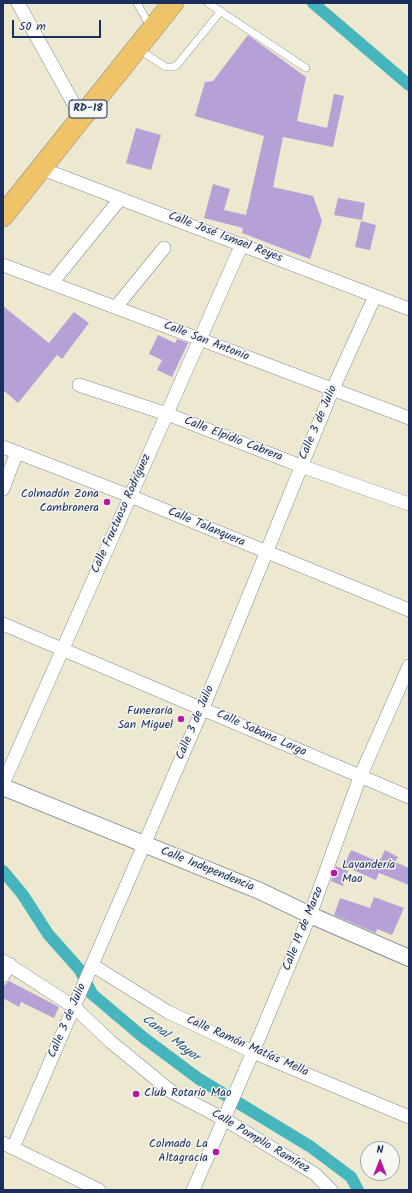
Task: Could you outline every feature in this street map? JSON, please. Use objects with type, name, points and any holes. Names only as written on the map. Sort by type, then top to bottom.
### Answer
[{"type":"main road","name":"RD-18","points":[[3,216],[173,3]]},
{"type":"street","points":[[18,3],[81,117]]},
{"type":"street","name":"Calle José Ismael Reyes","points":[[40,168],[409,309]]},
{"type":"street","points":[[52,283],[120,199]]},
{"type":"street","name":"Calle Fructuoso Rodríguez","points":[[3,784],[242,244]]},
{"type":"street","points":[[116,307],[164,248]]},
{"type":"street","name":"Calle San Antonio","points":[[3,264],[201,339],[332,391],[409,418]]},
{"type":"street","name":"Calle 3 de Julio","points":[[8,1146],[80,994],[143,844],[203,708],[332,391],[375,296]]},
{"type":"street","name":"Calle Elpidio Cabrera","points":[[79,385],[167,414],[301,466],[409,504]]},
{"type":"street","name":"Calle Talanquera","points":[[3,447],[130,496],[409,610]]},
{"type":"street","points":[[3,489],[17,452]]},
{"type":"street","name":"Calle Sabana Larga","points":[[3,624],[409,797]]},
{"type":"street","name":"Calle 19 de Marzo","points":[[193,1190],[254,1052],[310,915],[360,777],[409,666]]},
{"type":"street","name":"Calle Independencia","points":[[3,787],[260,891],[310,915],[409,958]]},
{"type":"street","points":[[3,976],[6,963]]},
{"type":"street","name":"Calle Pomplio Ramírez","points":[[6,963],[74,1007],[111,1042],[172,1092],[224,1119],[315,1174],[332,1190]]},
{"type":"street","name":"Calle Ramón Matías Mella","points":[[91,967],[168,1012],[254,1052],[409,1117]]},
{"type":"street","points":[[8,1146],[94,1189]]},
{"type":"lane","points":[[137,3],[152,30]]},
{"type":"lane","points":[[208,3],[306,68]]},
{"type":"lane","points":[[137,48],[166,67],[177,66],[220,11]]},
{"type":"building","points":[[248,35],[306,77],[297,121],[327,128],[334,94],[344,96],[333,147],[283,137],[273,187],[313,196],[322,221],[310,259],[242,233],[243,228],[204,218],[213,184],[230,189],[224,210],[246,215],[264,136],[195,116],[205,82],[213,81]]},
{"type":"building","points":[[136,128],[161,135],[151,170],[126,163]]},
{"type":"building","points":[[338,198],[365,203],[362,220],[334,215]]},
{"type":"building","points":[[361,221],[376,225],[370,250],[355,247]]},
{"type":"building","points":[[3,306],[49,343],[74,312],[89,323],[62,359],[57,355],[18,403],[3,390]]},
{"type":"building","points":[[158,335],[175,343],[177,339],[188,343],[172,377],[157,370],[162,360],[149,354]]},
{"type":"building","points":[[351,850],[379,862],[385,850],[398,857],[395,862],[409,868],[409,885],[379,873],[376,880],[344,866]]},
{"type":"building","points":[[336,866],[348,871],[343,886],[331,881]]},
{"type":"building","points":[[374,897],[404,908],[392,935],[377,929],[376,933],[334,915],[340,898],[370,908]]},
{"type":"building","points":[[9,981],[59,1007],[54,1018],[21,1002],[19,1007],[3,998],[3,987]]},
{"type":"waterway","points":[[313,3],[409,85]]},
{"type":"waterway","name":"Canal Mayor","points":[[3,871],[23,895],[48,934],[80,970],[92,994],[144,1038],[199,1079],[311,1147],[351,1177],[358,1190]]},
{"type":"place","name":"Colmadón Zona Cambronera","points":[[107,502]]},
{"type":"place","name":"Funeraria San Miguel","points":[[181,719]]},
{"type":"place","name":"Lavandería Mao","points":[[334,873]]},
{"type":"place","name":"Club Rotario Mao","points":[[136,1094]]},
{"type":"place","name":"Colmado La Altagracia","points":[[216,1152]]}]
